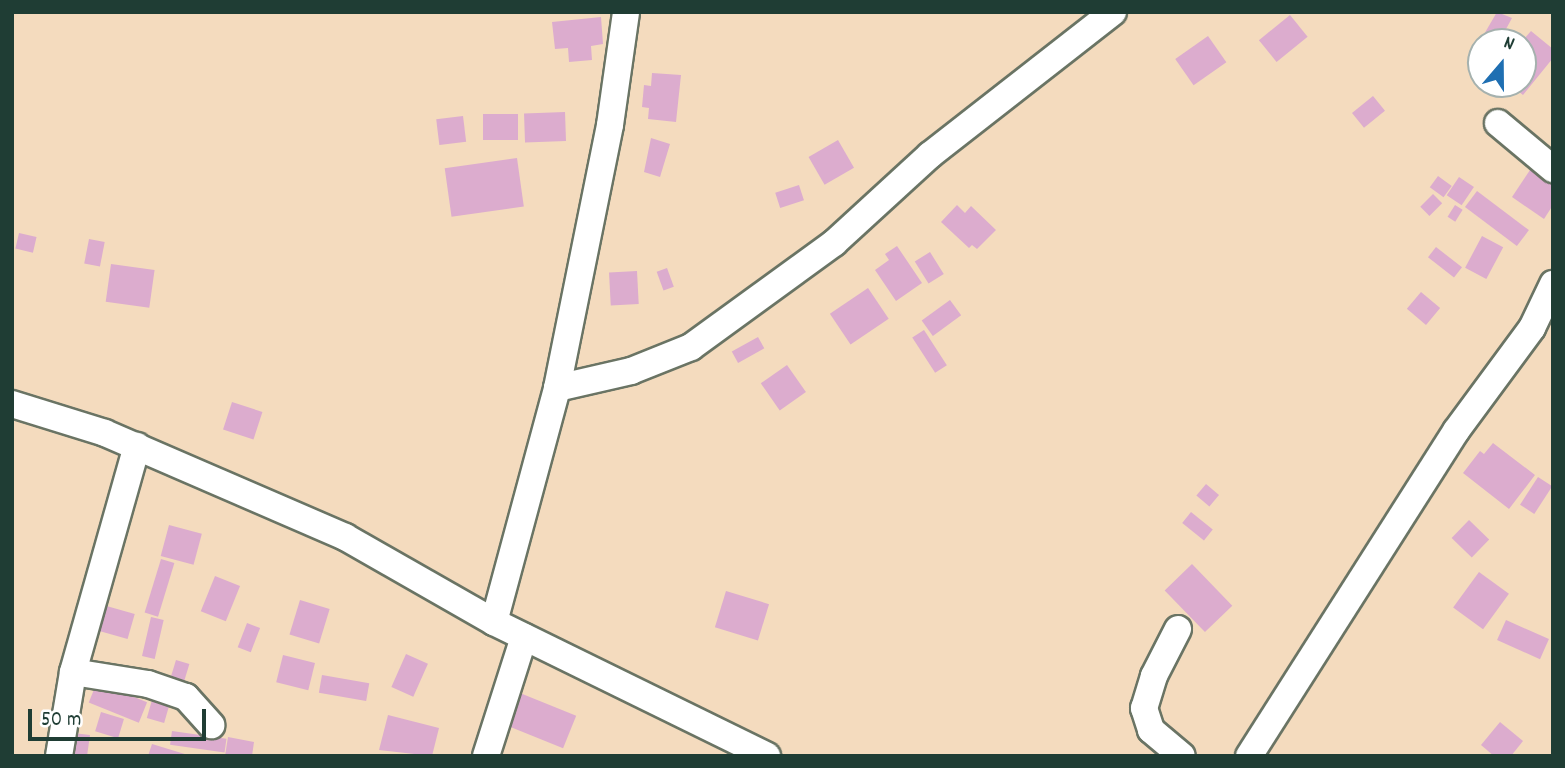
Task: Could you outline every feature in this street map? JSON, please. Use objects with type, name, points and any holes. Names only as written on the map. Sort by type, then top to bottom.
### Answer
[{"type":"street","points":[[495,622],[558,388],[610,125],[626,12]]},
{"type":"street","points":[[558,388],[631,371],[691,347],[834,243],[930,155],[1113,12]]},
{"type":"street","points":[[1498,123],[1553,169]]},
{"type":"street","points":[[1249,756],[1455,431],[1532,328],[1553,285]]},
{"type":"street","points":[[12,404],[137,446],[345,537],[495,622],[767,756]]},
{"type":"street","points":[[59,756],[73,672],[137,446]]},
{"type":"street","points":[[1178,629],[1154,676],[1144,708],[1151,730],[1182,756]]},
{"type":"street","points":[[486,756],[524,637]]},
{"type":"street","points":[[73,672],[148,684],[186,697],[211,725]]},
{"type":"building","points":[[1497,12],[1512,18],[1507,28],[1488,28]]},
{"type":"building","points":[[1290,15],[1308,37],[1277,62],[1259,40]]},
{"type":"building","points":[[601,17],[603,44],[591,46],[592,60],[569,62],[568,48],[555,49],[552,22]]},
{"type":"building","points":[[1208,36],[1226,62],[1194,85],[1175,59]]},
{"type":"building","points":[[1537,36],[1553,49],[1553,58],[1537,78]]},
{"type":"building","points":[[652,73],[681,75],[676,122],[648,119],[649,108],[642,107],[644,85],[651,86]]},
{"type":"building","points":[[1373,96],[1385,111],[1364,128],[1352,113]]},
{"type":"building","points":[[565,112],[566,141],[525,142],[524,113]]},
{"type":"building","points":[[483,114],[518,114],[518,140],[483,140]]},
{"type":"building","points":[[463,116],[466,142],[439,145],[436,119]]},
{"type":"building","points":[[651,138],[670,144],[660,177],[644,172]]},
{"type":"building","points":[[838,140],[854,168],[825,185],[809,157]]},
{"type":"building","points":[[517,158],[524,207],[452,217],[445,168]]},
{"type":"building","points":[[1530,170],[1553,185],[1553,205],[1544,219],[1512,197]]},
{"type":"building","points":[[1438,176],[1452,186],[1444,197],[1430,187]]},
{"type":"building","points":[[1459,177],[1474,187],[1462,205],[1447,195]]},
{"type":"building","points":[[799,185],[804,200],[780,208],[775,193]]},
{"type":"building","points":[[1477,191],[1529,230],[1517,246],[1465,207]]},
{"type":"building","points":[[1433,194],[1442,203],[1429,216],[1420,207]]},
{"type":"building","points":[[957,205],[965,213],[971,206],[996,230],[977,249],[972,245],[969,248],[941,222]]},
{"type":"building","points":[[1455,205],[1463,210],[1455,222],[1448,217]]},
{"type":"building","points":[[19,233],[37,237],[33,253],[15,249]]},
{"type":"building","points":[[1482,236],[1503,247],[1486,279],[1465,268]]},
{"type":"building","points":[[89,239],[105,242],[100,267],[84,264]]},
{"type":"building","points":[[897,246],[922,283],[896,301],[875,270],[889,260],[885,254]]},
{"type":"building","points":[[1436,247],[1462,267],[1454,278],[1428,257]]},
{"type":"building","points":[[930,252],[944,274],[929,284],[915,262]]},
{"type":"building","points":[[111,264],[155,270],[149,308],[106,302]]},
{"type":"building","points":[[667,268],[674,287],[664,291],[657,272]]},
{"type":"building","points":[[637,271],[639,304],[611,305],[609,272]]},
{"type":"building","points":[[868,288],[889,319],[851,344],[830,314]]},
{"type":"building","points":[[1421,292],[1440,308],[1426,325],[1407,309]]},
{"type":"building","points":[[950,300],[961,315],[933,336],[922,321]]},
{"type":"building","points":[[924,330],[947,365],[935,373],[912,338]]},
{"type":"building","points":[[758,337],[764,348],[738,363],[732,352]]},
{"type":"building","points":[[787,365],[806,392],[780,410],[761,383]]},
{"type":"building","points":[[232,402],[262,412],[253,439],[223,430]]},
{"type":"building","points":[[1493,443],[1535,475],[1509,509],[1463,473],[1480,451],[1484,454]]},
{"type":"building","points":[[1538,477],[1552,486],[1534,514],[1520,505]]},
{"type":"building","points":[[1206,484],[1219,495],[1209,506],[1196,495]]},
{"type":"building","points":[[1191,512],[1213,530],[1204,541],[1182,523]]},
{"type":"building","points":[[1469,520],[1489,539],[1472,557],[1452,538]]},
{"type":"building","points":[[169,525],[202,534],[194,565],[161,556]]},
{"type":"building","points":[[161,559],[174,563],[158,617],[145,613]]},
{"type":"building","points":[[1192,564],[1232,606],[1205,632],[1165,590]]},
{"type":"building","points":[[1479,572],[1509,594],[1483,629],[1453,608]]},
{"type":"building","points":[[215,576],[240,586],[226,621],[201,611]]},
{"type":"building","points":[[726,591],[769,604],[758,640],[715,627]]},
{"type":"building","points":[[300,600],[330,609],[319,643],[289,634]]},
{"type":"building","points":[[103,605],[135,614],[128,639],[96,630]]},
{"type":"building","points":[[151,617],[164,620],[155,659],[142,656]]},
{"type":"building","points":[[1506,620],[1549,639],[1540,659],[1497,640]]},
{"type":"building","points":[[247,623],[260,628],[251,652],[238,647]]},
{"type":"building","points":[[406,654],[428,664],[413,697],[391,687]]},
{"type":"building","points":[[283,655],[315,663],[308,690],[276,682]]},
{"type":"building","points":[[176,660],[189,664],[183,686],[169,682]]},
{"type":"building","points":[[322,675],[369,683],[366,701],[319,693]]},
{"type":"building","points":[[97,682],[147,702],[139,723],[89,702]]},
{"type":"building","points":[[515,691],[576,716],[563,748],[502,723]]},
{"type":"building","points":[[154,693],[171,698],[164,723],[147,718]]},
{"type":"building","points":[[101,712],[124,719],[118,738],[95,731]]},
{"type":"building","points":[[388,715],[439,728],[432,756],[379,750]]},
{"type":"building","points":[[1500,722],[1523,741],[1511,756],[1494,756],[1481,745]]},
{"type":"building","points":[[172,731],[226,739],[225,753],[170,745]]},
{"type":"building","points":[[65,732],[90,735],[87,756],[62,756]]},
{"type":"building","points":[[228,737],[254,742],[252,756],[225,756]]},
{"type":"building","points":[[152,744],[188,755],[148,756]]}]
